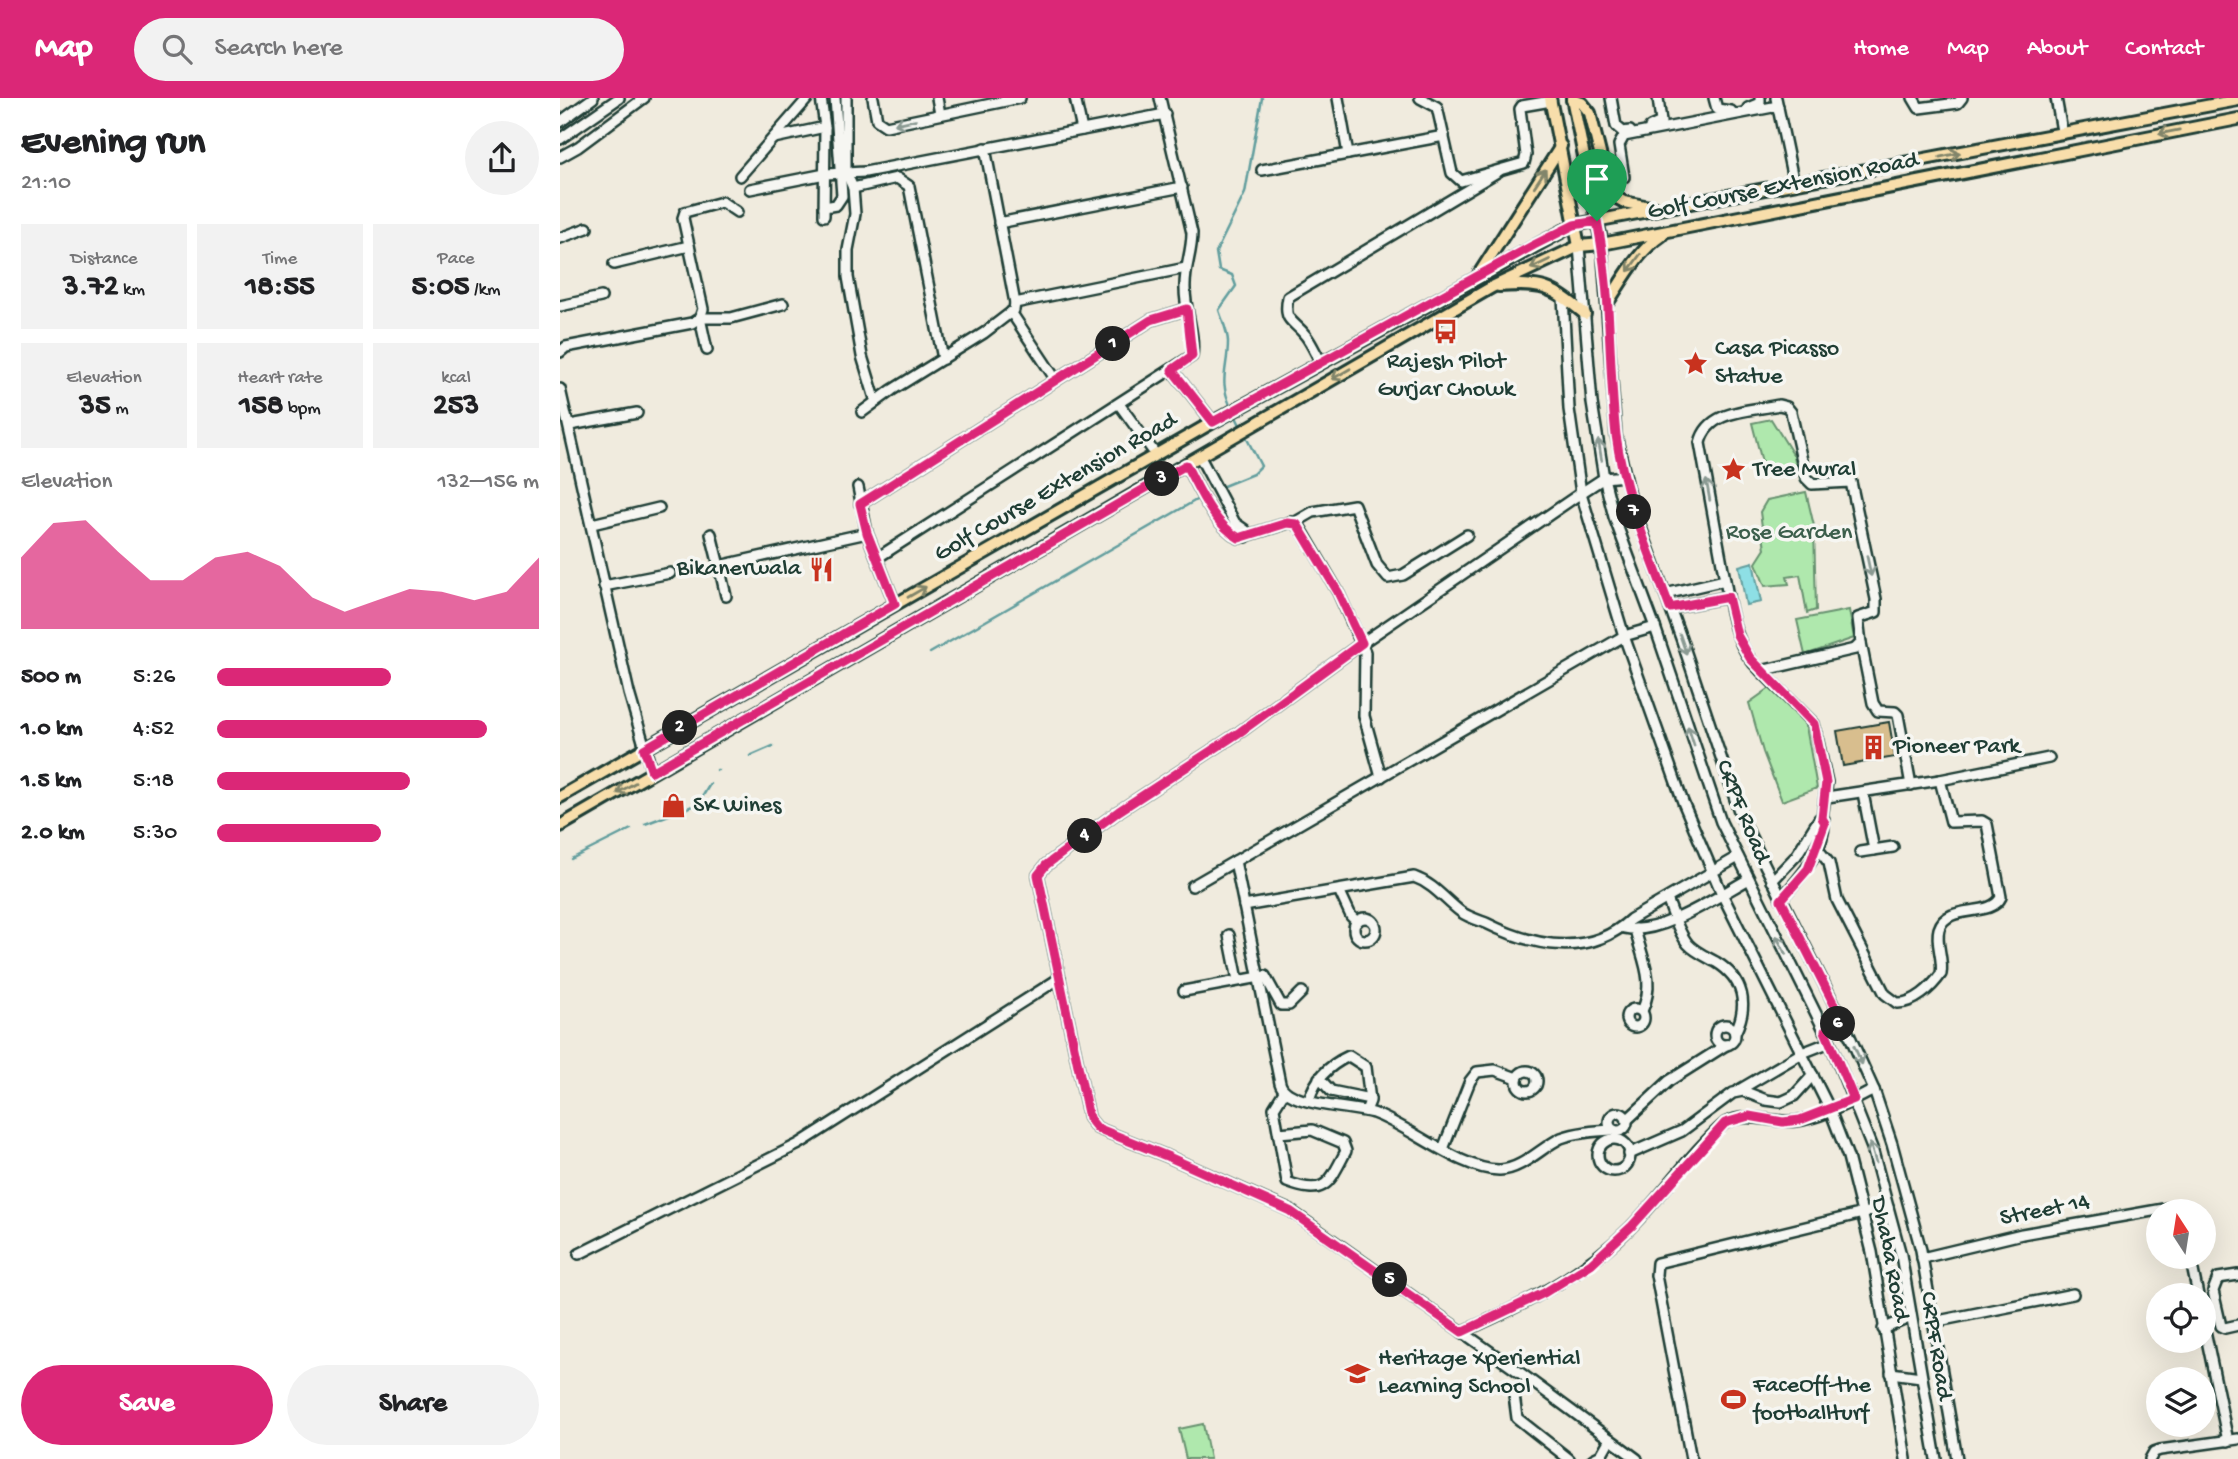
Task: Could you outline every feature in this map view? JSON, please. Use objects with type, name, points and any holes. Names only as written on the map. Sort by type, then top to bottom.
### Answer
[{"type":"main road","points":[[1551,99],[1579,246]]},
{"type":"main road","points":[[1572,99],[1582,103],[1590,113],[1610,194],[1624,202],[1657,209]]},
{"type":"main road","points":[[1572,99],[1602,244]]},
{"type":"main road","name":"Golf Course Extension Road","points":[[560,796],[1213,422],[1574,225],[2238,100]]},
{"type":"main road","name":"Golf Course Extension Road","points":[[560,825],[1492,287],[1579,246],[1602,244],[2238,119]]},
{"type":"main road","points":[[1477,276],[1561,146]]},
{"type":"main road","points":[[1608,302],[1635,261],[1651,243],[1667,231]]},
{"type":"main road","points":[[1492,287],[1527,284],[1551,288],[1585,314]]},
{"type":"main road","points":[[1357,342],[1368,358]]},
{"type":"street","points":[[560,122],[593,98]]},
{"type":"street","points":[[560,139],[619,98]]},
{"type":"street","points":[[560,157],[578,148],[644,98]]},
{"type":"street","points":[[740,176],[808,98]]},
{"type":"street","points":[[821,98],[825,127],[824,212],[836,205],[842,196],[843,180],[835,98]]},
{"type":"street","points":[[846,98],[842,172],[853,188],[855,215],[848,250],[848,276],[862,356],[876,402]]},
{"type":"street","points":[[873,98],[877,120],[886,126],[1020,98]]},
{"type":"street","points":[[937,98],[940,114]]},
{"type":"street","points":[[1075,98],[1082,130]]},
{"type":"street","points":[[877,558],[1192,356],[1185,293],[1192,233],[1160,98]]},
{"type":"street","points":[[1338,98],[1348,154]]},
{"type":"street","points":[[1420,98],[1437,107],[1455,177],[1467,180],[1519,166],[1525,159],[1517,98]]},
{"type":"street","points":[[1611,98],[1616,126],[1623,132],[1659,125],[1661,117],[1658,98]]},
{"type":"street","points":[[1714,98],[1717,110],[1725,112],[1754,107],[1760,103],[1760,98]]},
{"type":"street","points":[[1913,98],[1919,108],[1925,109],[1958,103],[1962,98]]},
{"type":"street","points":[[2056,98],[2062,131]]},
{"type":"street","points":[[1520,109],[1522,106],[1551,99]]},
{"type":"street","points":[[1624,177],[1619,145],[1624,136],[1777,102],[1794,184]]},
{"type":"street","points":[[750,190],[825,174],[865,172],[1165,114]]},
{"type":"street","points":[[774,138],[825,127]]},
{"type":"street","points":[[1262,170],[1444,136]]},
{"type":"street","points":[[985,148],[1013,307],[1056,380]]},
{"type":"street","points":[[1321,362],[1306,336],[1288,320],[1288,297],[1499,171]]},
{"type":"street","points":[[853,188],[897,178],[904,180],[909,186],[943,359]]},
{"type":"street","points":[[999,223],[1182,187]]},
{"type":"street","points":[[707,350],[700,318],[703,309],[689,246],[685,212],[722,202],[737,212]]},
{"type":"street","points":[[560,238],[587,228]]},
{"type":"street","points":[[1602,244],[1616,435],[1638,525],[1670,608],[1741,817],[1874,1090],[1892,1144],[1922,1258],[1957,1459]]},
{"type":"street","points":[[614,264],[689,246]]},
{"type":"street","name":"CRPF Road","points":[[1579,246],[1592,403],[1604,478],[1614,517],[1656,627],[1708,786],[1738,857],[1825,1031],[1854,1099],[1901,1255],[1936,1459]]},
{"type":"street","points":[[862,412],[943,359],[1013,307],[1186,268]]},
{"type":"street","points":[[560,306],[601,297]]},
{"type":"street","name":"Dhaba Road","points":[[1563,297],[1569,409],[1581,493],[1624,636],[1683,802],[1722,894],[1830,1110],[1848,1157],[1872,1252],[1906,1459]]},
{"type":"street","points":[[560,352],[566,347],[692,323],[700,318],[731,318],[783,304]]},
{"type":"street","points":[[860,504],[1151,320],[1187,309]]},
{"type":"street","points":[[1172,370],[1213,422]]},
{"type":"street","points":[[560,389],[604,586],[652,772]]},
{"type":"street","points":[[1119,404],[1156,455]]},
{"type":"street","points":[[1772,881],[1792,860],[1822,818],[1827,797],[1825,774],[1814,724],[1761,671],[1737,635],[1724,580],[1700,443],[1703,432],[1723,416],[1779,405],[1787,407],[1791,412],[1806,478],[1812,484],[1851,482],[1876,599],[1875,613],[1858,618],[1861,643],[1873,703],[1878,711],[1895,712],[1898,715],[1911,785]]},
{"type":"street","points":[[570,425],[638,413]]},
{"type":"street","points":[[1200,457],[1235,523],[1245,530],[1246,537]]},
{"type":"street","points":[[1186,465],[1219,521],[1228,532],[1239,538],[1294,523],[1313,512],[1353,505],[1377,565],[1388,578],[1403,575],[1467,535]]},
{"type":"street","points":[[1625,476],[1604,478],[1581,493],[1362,643],[1240,732],[1119,811],[1040,870],[1038,875],[1089,1118],[1097,1128],[1182,1162],[1290,1211],[1637,1459]]},
{"type":"street","points":[[858,487],[867,533],[895,604]]},
{"type":"street","points":[[592,524],[659,508]]},
{"type":"street","points":[[1294,523],[1338,592],[1362,643],[1366,661],[1364,716],[1381,777]]},
{"type":"street","points":[[719,566],[867,533]]},
{"type":"street","points":[[710,534],[726,596]]},
{"type":"street","points":[[604,586],[670,573]]},
{"type":"street","points":[[1665,594],[1724,580]]},
{"type":"street","points":[[1670,608],[1728,597]]},
{"type":"street","points":[[1192,886],[1624,636],[1656,627]]},
{"type":"street","points":[[1761,671],[1849,651],[1861,643]]},
{"type":"street","points":[[1827,797],[1940,780],[2049,758]]},
{"type":"street","points":[[1817,848],[1829,863],[1837,900],[1885,995],[1896,1003],[1912,1000],[1941,974],[1938,932],[1944,920],[1952,915],[1996,904],[2001,897],[1987,824],[1982,821],[1951,822],[1940,780]]},
{"type":"street","points":[[1863,793],[1874,850]]},
{"type":"street","points":[[1781,900],[1805,872],[1825,823],[1822,818]]},
{"type":"street","points":[[1860,852],[1893,847]]},
{"type":"street","points":[[1624,928],[1631,919],[1738,857]]},
{"type":"street","points":[[1792,860],[1805,872]]},
{"type":"street","points":[[1235,861],[1284,1092],[1293,1098],[1366,1111],[1383,1117],[1480,1167],[1502,1170],[1566,1136],[1622,1130],[1627,1120],[1669,1081],[1732,1042],[1745,1009],[1737,981],[1720,965],[1689,945],[1667,899]]},
{"type":"street","points":[[1244,906],[1414,877],[1442,893],[1463,913],[1511,934],[1560,946],[1591,942],[1624,928],[1635,929],[1675,918],[1749,880]]},
{"type":"street","points":[[1339,890],[1350,916],[1357,922]]},
{"type":"street","points":[[1635,929],[1650,981],[1649,995],[1642,1011]]},
{"type":"street","points":[[1229,936],[1238,980]]},
{"type":"street","points":[[1184,991],[1265,976],[1281,1005],[1289,1005],[1302,992]]},
{"type":"street","points":[[579,1254],[799,1144],[1060,978]]},
{"type":"street","points":[[1825,1031],[1843,1022]]},
{"type":"street","points":[[1726,1045],[1715,1039],[1717,1028],[1726,1025],[1732,1027],[1735,1033]]},
{"type":"street","points":[[1629,1154],[1682,1130],[1738,1091],[1802,1053],[1830,1042]]},
{"type":"street","points":[[1309,1100],[1314,1083],[1349,1056],[1358,1059],[1366,1067],[1370,1099],[1366,1111]]},
{"type":"street","points":[[1443,1149],[1470,1081],[1477,1072],[1494,1070],[1517,1078]]},
{"type":"street","points":[[1738,1091],[1781,1102],[1794,1096],[1813,1075]]},
{"type":"street","points":[[1319,1078],[1331,1091],[1370,1099]]},
{"type":"street","points":[[1462,1332],[1544,1293],[1591,1264],[1632,1226],[1725,1123],[1749,1116],[1786,1122],[1830,1110],[1874,1090]]},
{"type":"street","points":[[1279,1133],[1312,1130],[1343,1143],[1346,1151],[1329,1183],[1324,1187],[1307,1190],[1287,1182],[1274,1108],[1284,1092]]},
{"type":"street","points":[[1614,1130],[1610,1124],[1613,1116],[1621,1114],[1627,1120]]},
{"type":"street","points":[[1692,1459],[1656,1275],[1657,1263],[1888,1207]]},
{"type":"street","name":"Street 14","points":[[1922,1258],[2035,1232],[2146,1214]]},
{"type":"street","points":[[2238,1275],[2218,1278],[2213,1290],[2221,1326],[2225,1328],[2238,1325]]},
{"type":"street","points":[[1933,1322],[2073,1294]]},
{"type":"street","points":[[1883,1329],[1911,1317]]},
{"type":"street","points":[[2210,1353],[2228,1441]]},
{"type":"street","points":[[1891,1373],[1921,1377]]},
{"type":"street","points":[[1514,1395],[1517,1418],[1569,1459]]},
{"type":"street","points":[[1593,1459],[1601,1455],[1610,1439]]},
{"type":"street","points":[[2150,1459],[2154,1452],[2238,1439]]},
{"type":"green space","points":[[1771,419],[1794,456],[1797,471],[1765,474],[1752,423]]},
{"type":"green space","name":"Rose Garden","points":[[1806,492],[1814,526],[1816,610],[1807,613],[1800,575],[1787,577],[1789,584],[1765,586],[1756,563],[1765,549],[1760,512],[1767,500]]},
{"type":"green space","points":[[1849,610],[1854,638],[1805,655],[1797,620]]},
{"type":"green space","points":[[1770,688],[1804,715],[1817,788],[1782,801],[1763,752],[1749,703]]},
{"type":"green space","points":[[1203,1424],[1210,1459],[1186,1459],[1179,1429]]},
{"type":"water","points":[[1753,562],[1761,602],[1746,605],[1739,566]]},
{"type":"building","name":"Pioneer Park","points":[[1889,722],[1895,757],[1843,766],[1837,731]]},
{"type":"waterway","points":[[1231,407],[1224,382],[1228,338],[1219,310],[1236,286],[1232,275],[1219,270],[1216,252],[1245,193],[1262,98]]},
{"type":"waterway","points":[[1234,413],[1242,429]]},
{"type":"waterway","points":[[1221,487],[1253,474],[1261,466],[1245,435]]},
{"type":"waterway","points":[[930,653],[1198,499]]},
{"type":"waterway","points":[[750,756],[773,746]]},
{"type":"waterway","points":[[645,824],[698,804],[710,784]]},
{"type":"waterway","points":[[571,859],[631,829]]},
{"type":"place","name":"Rajesh Pilot Gurjar Chowk","points":[[1446,331]]},
{"type":"place","name":"Casa Picasso Statue","points":[[1695,363]]},
{"type":"place","name":"Tree Mural","points":[[1733,470]]},
{"type":"place","name":"Bikanerwala","points":[[821,569]]},
{"type":"place","name":"Pioneer Park","points":[[1873,747]]},
{"type":"place","name":"SK Wines","points":[[673,806]]},
{"type":"place","name":"Heritage Xperiential Learning School","points":[[1358,1373]]},
{"type":"place","name":"FaceOff-the footballturf","points":[[1733,1400]]},
{"type":"route","points":[[1597,221],[1608,302],[1616,435],[1638,525],[1670,608],[1728,597],[1737,635],[1756,667],[1814,724],[1826,782],[1827,797],[1822,818],[1825,823],[1808,869],[1781,900],[1843,1022],[1825,1031],[1854,1099],[1800,1120],[1783,1122],[1749,1116],[1725,1123],[1632,1226],[1591,1264],[1544,1293],[1462,1332],[1290,1211],[1097,1128],[1089,1118],[1038,875],[1046,865],[1119,811],[1240,732],[1362,643],[1338,592],[1297,524],[1287,523],[1239,538],[1228,532],[1219,521],[1186,465],[726,732],[652,772],[644,749],[895,604],[867,533],[860,504],[1151,320],[1187,309],[1192,356],[1172,370],[1213,422],[1534,245],[1574,225],[1597,221]]}]
